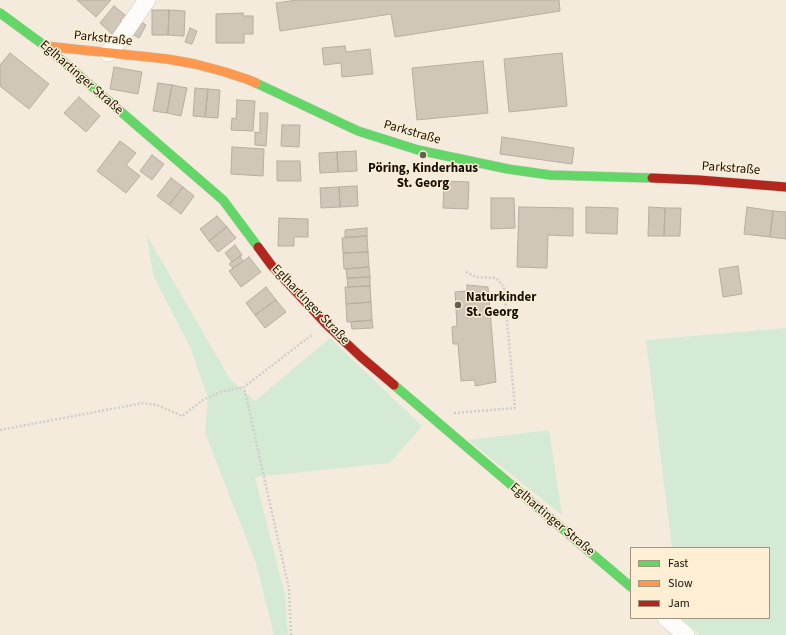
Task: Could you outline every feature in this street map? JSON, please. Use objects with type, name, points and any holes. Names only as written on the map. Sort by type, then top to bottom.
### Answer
[{"type":"street","points":[[108,53],[120,39],[147,0]]},
{"type":"street","name":"Eglhartinger Straße","points":[[0,13],[45,46],[223,200],[272,266],[326,324],[361,357],[630,586]]},
{"type":"street","name":"Parkstraße","points":[[45,46],[167,59],[195,64],[225,72],[249,80],[358,131],[423,151],[508,170],[550,175],[699,180],[786,187]]},
{"type":"street","points":[[667,619],[686,635]]},
{"type":"path","points":[[452,413],[516,408],[504,287],[496,278],[476,277],[464,271]]},
{"type":"path","points":[[0,430],[143,403],[157,405],[182,416],[203,400],[220,392],[244,386],[326,324]]},
{"type":"path","points":[[244,386],[288,589],[291,635]]},
{"type":"green space","points":[[146,234],[230,379],[255,401],[330,338],[422,426],[390,463],[255,477],[285,595],[288,635],[274,635],[256,563],[205,433],[208,398],[190,347],[154,277]]},
{"type":"green space","points":[[786,328],[786,635],[700,635],[681,619],[770,619],[770,547],[672,547],[646,340]]},
{"type":"green space","points":[[549,430],[562,515],[468,440]]},
{"type":"building","points":[[77,0],[111,0],[96,17]]},
{"type":"building","points":[[297,0],[559,0],[560,11],[395,37],[391,14],[280,31],[276,3]]},
{"type":"building","points":[[114,6],[125,15],[120,21],[124,24],[114,36],[100,23]]},
{"type":"building","points":[[152,10],[169,10],[168,35],[152,35]]},
{"type":"building","points":[[169,10],[185,11],[184,36],[168,35]]},
{"type":"building","points":[[243,13],[243,16],[253,16],[253,34],[244,34],[244,43],[216,43],[216,14]]},
{"type":"building","points":[[139,21],[146,25],[139,38],[132,34]]},
{"type":"building","points":[[190,28],[197,31],[192,44],[185,42]]},
{"type":"building","points":[[345,46],[346,52],[370,49],[373,74],[342,77],[341,63],[324,65],[322,48]]},
{"type":"building","points":[[10,53],[49,84],[29,109],[0,86],[0,65]]},
{"type":"building","points":[[562,53],[567,106],[509,112],[504,59]]},
{"type":"building","points":[[483,61],[488,113],[417,120],[412,68]]},
{"type":"building","points":[[114,67],[142,72],[138,94],[110,89]]},
{"type":"building","points":[[158,83],[172,85],[167,113],[153,111]]},
{"type":"building","points":[[172,85],[187,88],[181,116],[167,113]]},
{"type":"building","points":[[195,88],[208,89],[205,117],[193,116]]},
{"type":"building","points":[[208,89],[220,90],[218,118],[205,117]]},
{"type":"building","points":[[79,97],[100,116],[86,132],[64,113]]},
{"type":"building","points":[[237,100],[255,101],[253,131],[231,130],[232,118],[236,119]]},
{"type":"building","points":[[260,113],[268,113],[266,146],[255,145],[255,132],[260,133]]},
{"type":"building","points":[[282,125],[300,125],[299,147],[281,146]]},
{"type":"building","points":[[502,137],[574,148],[572,164],[500,154]]},
{"type":"building","points":[[120,141],[136,153],[126,165],[140,176],[126,193],[97,171]]},
{"type":"building","points":[[232,147],[264,149],[263,176],[231,174]]},
{"type":"building","points":[[356,151],[357,171],[338,172],[337,152]]},
{"type":"building","points":[[337,152],[338,172],[320,173],[319,153]]},
{"type":"building","points":[[152,155],[164,164],[152,180],[140,171]]},
{"type":"building","points":[[277,161],[300,161],[301,181],[277,181]]},
{"type":"building","points":[[171,178],[183,187],[169,205],[157,196]]},
{"type":"building","points":[[444,181],[469,182],[468,209],[443,208]]},
{"type":"building","points":[[357,186],[358,206],[340,207],[339,187]]},
{"type":"building","points":[[183,187],[194,196],[181,214],[169,205]]},
{"type":"building","points":[[339,187],[340,207],[321,208],[320,188]]},
{"type":"building","points":[[491,198],[514,198],[515,228],[491,229]]},
{"type":"building","points":[[519,207],[573,208],[573,236],[548,235],[547,268],[517,267]]},
{"type":"building","points":[[586,207],[618,208],[617,234],[586,233]]},
{"type":"building","points":[[649,207],[665,208],[664,236],[648,236]]},
{"type":"building","points":[[747,207],[773,211],[770,237],[744,234]]},
{"type":"building","points":[[665,208],[681,208],[680,236],[664,236]]},
{"type":"building","points":[[773,211],[786,212],[786,239],[770,237]]},
{"type":"building","points":[[217,216],[227,227],[209,241],[200,229]]},
{"type":"building","points":[[279,218],[308,219],[308,237],[294,237],[294,246],[278,246]]},
{"type":"building","points":[[227,227],[236,238],[218,252],[209,241]]},
{"type":"building","points":[[367,228],[367,236],[345,237],[345,230]]},
{"type":"building","points":[[367,236],[368,252],[343,253],[342,238]]},
{"type":"building","points":[[235,245],[242,255],[232,262],[225,253]]},
{"type":"building","points":[[368,252],[369,267],[344,269],[343,253]]},
{"type":"building","points":[[240,256],[243,261],[233,268],[229,264]]},
{"type":"building","points":[[249,257],[261,272],[241,287],[229,271]]},
{"type":"building","points":[[738,266],[742,294],[723,297],[719,269]]},
{"type":"building","points":[[369,267],[370,277],[347,278],[346,269]]},
{"type":"building","points":[[370,277],[370,286],[348,287],[347,278]]},
{"type":"building","points":[[467,285],[488,287],[496,382],[475,386],[475,380],[461,381],[458,344],[453,344],[452,327],[457,326],[455,292],[467,291]]},
{"type":"building","points":[[370,286],[371,302],[346,304],[345,287]]},
{"type":"building","points":[[266,287],[276,300],[255,315],[246,303]]},
{"type":"building","points":[[276,300],[286,312],[265,328],[255,315]]},
{"type":"building","points":[[371,302],[372,320],[347,322],[346,304]]},
{"type":"building","points":[[372,320],[373,328],[352,329],[351,322]]},
{"type":"traffic: fast","points":[[0,13],[45,46],[223,200],[258,247]]},
{"type":"traffic: fast","points":[[256,83],[358,131],[418,150],[508,169],[550,175],[652,178]]},
{"type":"traffic: fast","points":[[394,385],[630,586]]},
{"type":"traffic: slow","points":[[45,46],[167,59],[195,64],[225,72],[256,83]]},
{"type":"traffic: jam","points":[[652,178],[786,187]]},
{"type":"traffic: jam","points":[[258,247],[272,266],[326,324],[394,385]]},
{"type":"place","name":"Pöring, Kinderhaus St. Georg","points":[[423,155]]},
{"type":"place","name":"Naturkinder St. Georg","points":[[458,305]]}]
